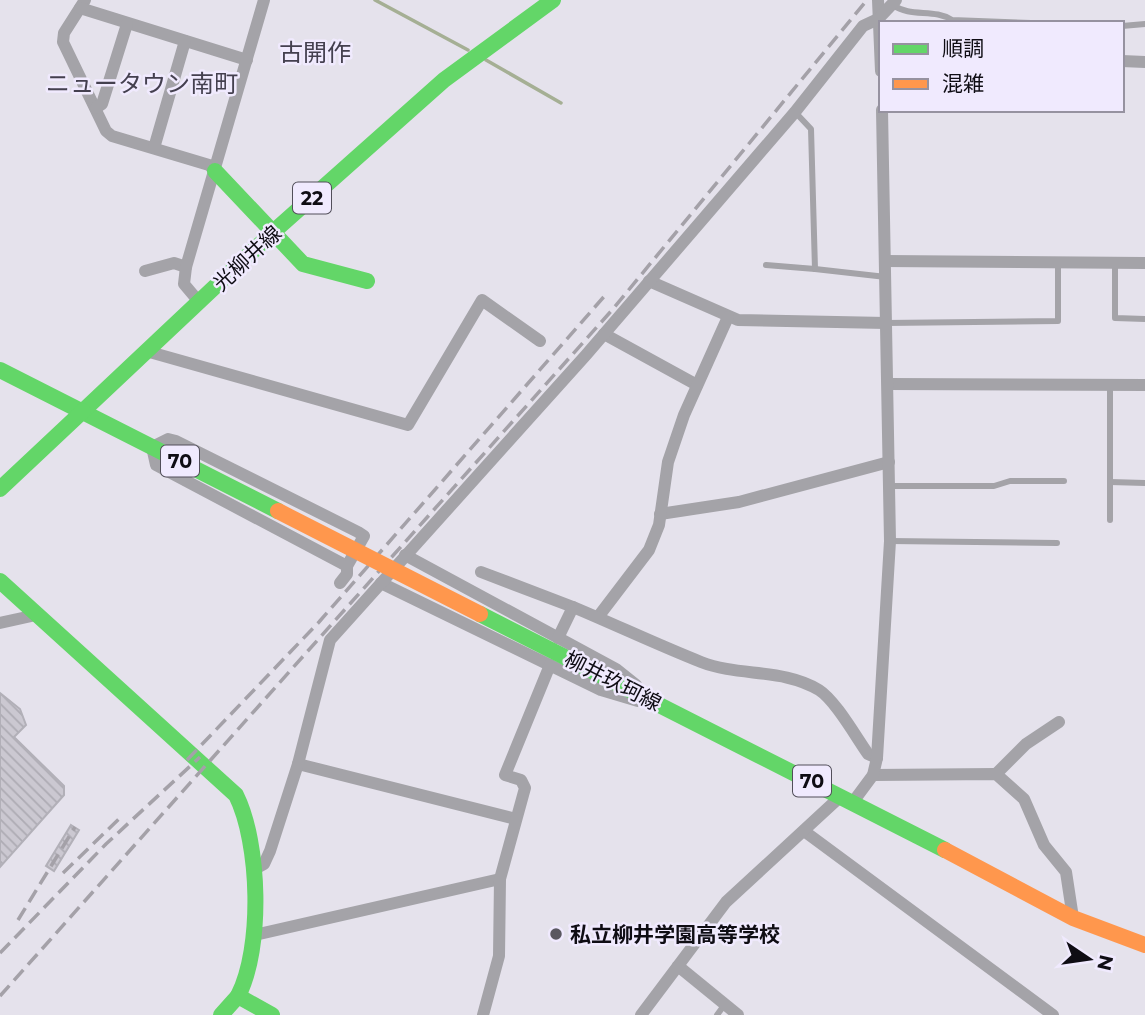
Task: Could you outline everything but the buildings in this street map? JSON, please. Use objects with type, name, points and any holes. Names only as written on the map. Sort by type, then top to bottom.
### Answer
[{"type":"main road","name":"光柳井線","points":[[0,489],[272,233],[444,80],[553,0]]},
{"type":"main road","points":[[215,171],[303,264],[368,281]]},
{"type":"main road","points":[[0,370],[83,411]]},
{"type":"main road","name":"柳井玖珂線","points":[[83,411],[847,799],[1073,918],[1145,945]]},
{"type":"main road","points":[[0,581],[223,780],[236,795],[250,830],[256,935],[249,975],[238,996],[221,1015]]},
{"type":"main road","points":[[238,996],[272,1015]]},
{"type":"street","points":[[200,303],[184,284],[186,267],[264,0]]},
{"type":"street","points":[[878,0],[879,32]]},
{"type":"street","points":[[253,870],[264,864],[270,851],[298,764],[330,640],[604,334],[795,112],[863,26],[878,19],[894,3]]},
{"type":"street","points":[[215,171],[209,164],[112,136],[63,42],[64,33],[83,4],[127,24],[247,60]]},
{"type":"street","points":[[96,108],[102,104],[127,24]]},
{"type":"street","points":[[154,148],[185,41]]},
{"type":"street","points":[[1124,61],[1145,62]]},
{"type":"street","points":[[641,1015],[726,902],[804,831],[847,799],[873,775],[877,758],[890,541],[882,112]]},
{"type":"street","points":[[885,261],[1145,263]]},
{"type":"street","points":[[145,271],[174,263],[186,267]]},
{"type":"street","points":[[649,281],[738,320],[886,323]]},
{"type":"street","points":[[146,351],[408,425],[482,300],[540,341]]},
{"type":"street","points":[[598,617],[649,550],[660,514],[668,462],[697,385],[728,317]]},
{"type":"street","points":[[604,334],[697,385]]},
{"type":"street","points":[[888,384],[1145,385]]},
{"type":"street","points":[[340,583],[347,574],[347,566],[364,536],[176,441],[168,439],[152,447],[156,465],[347,566]]},
{"type":"street","points":[[660,514],[739,502],[889,462]]},
{"type":"street","points":[[405,555],[615,669],[655,703]]},
{"type":"street","points":[[481,572],[598,617],[699,662],[746,673],[772,674],[798,680],[822,692],[868,754],[877,758]]},
{"type":"street","points":[[436,610],[451,582]]},
{"type":"street","points":[[381,583],[601,690],[632,700],[655,703]]},
{"type":"street","points":[[558,638],[573,607]]},
{"type":"street","points":[[0,623],[36,615]]},
{"type":"street","points":[[483,1015],[499,957],[500,879],[525,788],[521,780],[505,775],[550,665]]},
{"type":"street","points":[[996,774],[1026,744],[1059,722]]},
{"type":"street","points":[[298,764],[516,819]]},
{"type":"street","points":[[873,775],[996,774],[1024,799],[1044,845],[1066,872],[1073,918]]},
{"type":"street","points":[[804,831],[1053,1015]]},
{"type":"street","points":[[256,935],[500,879]]},
{"type":"street","points":[[678,966],[721,1010],[738,1015]]},
{"type":"lane","points":[[894,3],[904,13],[945,15],[952,20],[978,21]]},
{"type":"lane","points":[[1124,26],[1145,24]]},
{"type":"lane","points":[[795,112],[811,130],[815,269]]},
{"type":"lane","points":[[886,323],[1058,321],[1058,262]]},
{"type":"lane","points":[[1115,262],[1115,318],[1145,319]]},
{"type":"lane","points":[[766,265],[886,277]]},
{"type":"lane","points":[[1110,385],[1110,520]]},
{"type":"lane","points":[[889,486],[994,486],[1010,481],[1064,481]]},
{"type":"lane","points":[[1110,482],[1145,483]]},
{"type":"lane","points":[[890,541],[1057,542]]},
{"type":"waterway","points":[[375,0],[468,50]]},
{"type":"waterway","points":[[486,60],[561,103]]},
{"type":"railway","points":[[0,996],[613,309],[867,0]]},
{"type":"railway","points":[[187,760],[319,622],[608,292]]},
{"type":"railway","points":[[0,953],[106,844],[200,757]]},
{"type":"railway","points":[[63,873],[123,815]]},
{"type":"railway","points":[[18,920],[75,827]]},
{"type":"traffic: fast","points":[[83,411],[272,233],[444,80],[553,0]]},
{"type":"traffic: fast","points":[[215,171],[303,264],[367,281]]},
{"type":"traffic: fast","points":[[0,370],[278,511]]},
{"type":"traffic: fast","points":[[0,489],[83,411]]},
{"type":"traffic: fast","points":[[0,581],[236,795],[250,840],[255,895],[252,951],[238,996]]},
{"type":"traffic: fast","points":[[480,614],[945,850]]},
{"type":"traffic: fast","points":[[221,1015],[238,996],[272,1015]]},
{"type":"traffic: slow","points":[[278,511],[480,614]]},
{"type":"traffic: slow","points":[[945,850],[1073,918],[1145,945]]},
{"type":"place","name":"私立柳井学園高等学校","points":[[556,934]]},
{"type":"district","name":"古開作","points":[[315,52]]},
{"type":"district","name":"ニュータウン南町","points":[[142,83]]}]
